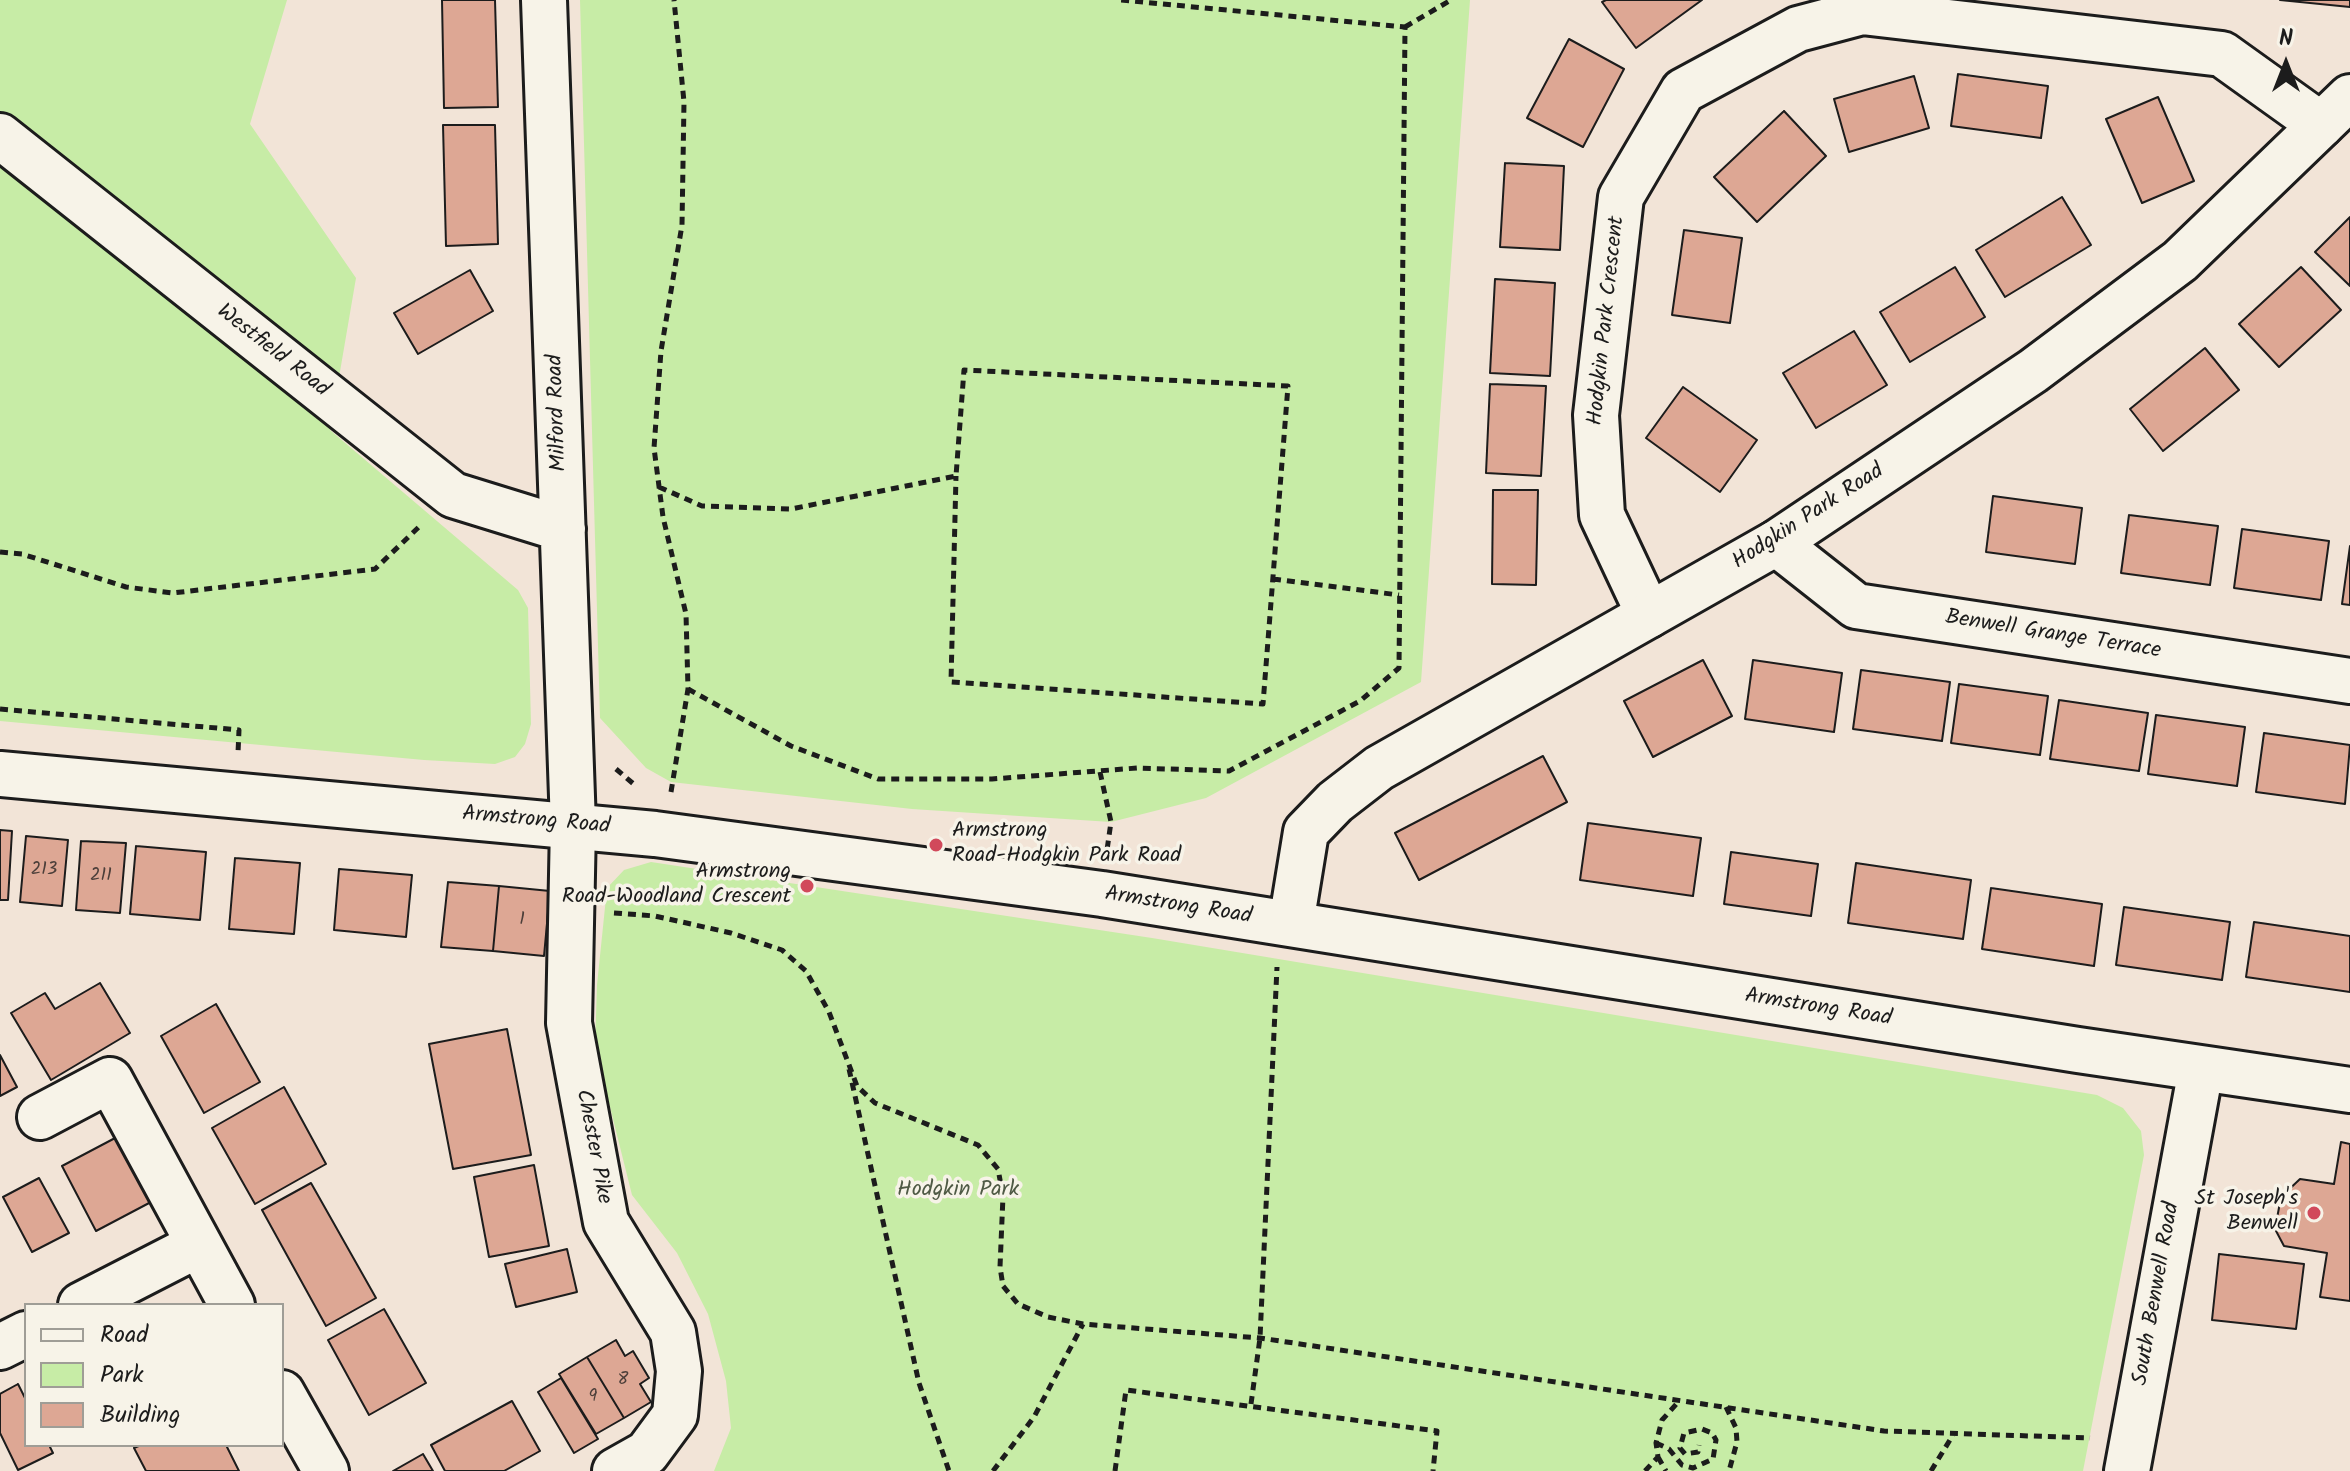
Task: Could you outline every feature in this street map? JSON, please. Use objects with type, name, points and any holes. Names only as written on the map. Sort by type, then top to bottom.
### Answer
[{"type":"street","name":"Milford Road","points":[[544,0],[573,825]]},
{"type":"street","name":"Hodgkin Park Crescent","points":[[1649,615],[1602,515],[1596,415],[1621,197],[1683,91],[1798,29],[1862,12],[2222,54],[2336,111]]},
{"type":"street","name":"Hodgkin Park Road","points":[[1291,924],[1306,832],[1335,802],[1379,768],[1776,543],[2033,371],[2180,261],[2336,111]]},
{"type":"street","name":"Westfield Road","points":[[0,136],[453,495],[563,529]]},
{"type":"street","name":"Benwell Grange Terrace","points":[[1776,543],[1856,606],[2350,681]]},
{"type":"street","name":"Armstrong Road","points":[[0,774],[573,825],[1102,894],[2350,1090]]},
{"type":"street","name":"Chester Pike","points":[[573,825],[569,1023],[606,1222],[673,1332],[679,1371],[675,1415],[647,1453],[615,1471]]},
{"type":"street","name":"South Benwell Road","points":[[2127,1471],[2201,1069]]},
{"type":"street","points":[[40,1117],[110,1080],[231,1303]]},
{"type":"street","points":[[85,1303],[198,1245]]},
{"type":"street","points":[[0,1347],[24,1335]]},
{"type":"street","points":[[284,1397],[326,1471]]},
{"type":"path","points":[[671,805],[671,782],[688,689],[686,614],[659,487],[654,448],[661,351],[682,225],[684,102],[674,0]]},
{"type":"path","points":[[1121,0],[1405,27],[1451,0]]},
{"type":"path","points":[[688,689],[791,746],[878,779],[992,779],[1137,768],[1229,771],[1360,701],[1399,668],[1405,27]]},
{"type":"path","points":[[964,370],[1288,386],[1263,704],[951,682],[956,476],[964,370]]},
{"type":"path","points":[[659,487],[702,506],[791,509],[956,476]]},
{"type":"path","points":[[0,552],[22,554],[126,587],[173,593],[375,569],[453,495]]},
{"type":"path","points":[[1273,579],[1399,595]]},
{"type":"path","points":[[0,709],[239,730],[238,758]]},
{"type":"path","points":[[1100,772],[1111,822],[1102,894]]},
{"type":"path","points":[[655,916],[731,933],[782,950],[806,971],[829,1012],[857,1086],[875,1103],[978,1145],[998,1169],[1003,1196],[1000,1267],[1003,1286],[1018,1304],[1048,1317],[1083,1324],[1260,1338],[1884,1431],[2086,1437]]},
{"type":"path","points":[[1251,1404],[1260,1338],[1277,959],[1291,924]]},
{"type":"path","points":[[847,1061],[919,1383],[949,1471]]},
{"type":"path","points":[[993,1471],[1034,1417],[1083,1324]]},
{"type":"path","points":[[1115,1471],[1126,1390],[1251,1404],[1437,1431],[1433,1471]]},
{"type":"path","points":[[1666,1471],[1658,1457],[1656,1443],[1662,1420],[1680,1400]]},
{"type":"path","points":[[1725,1406],[1736,1428],[1735,1453],[1729,1471]]},
{"type":"path","points":[[1656,1443],[1669,1449],[1682,1465],[1693,1468],[1713,1459],[1716,1440],[1712,1433],[1702,1429],[1684,1433],[1680,1448],[1685,1454],[1698,1452],[1699,1445]]},
{"type":"path","points":[[1931,1471],[1953,1435]]},
{"type":"path","points":[[1645,1471],[1658,1457]]},
{"type":"green space","points":[[0,0],[287,0],[250,124],[356,278],[330,430],[518,590],[528,608],[531,724],[525,744],[515,757],[495,764],[424,760],[0,721]]},
{"type":"green space","points":[[580,0],[1470,0],[1421,682],[1206,798],[1111,822],[912,809],[671,782],[646,768],[600,718]]},
{"type":"green space","name":"Hodgkin Park","points":[[651,862],[1152,938],[2097,1095],[2123,1108],[2141,1131],[2144,1155],[2083,1471],[714,1471],[731,1428],[726,1381],[708,1314],[677,1253],[632,1195],[595,1047],[597,985],[607,888],[624,870]]},
{"type":"building","points":[[442,0],[495,0],[498,107],[444,108]]},
{"type":"building","points":[[1702,0],[1636,48],[1602,2]]},
{"type":"building","points":[[2280,0],[2350,0],[2350,7]]},
{"type":"building","points":[[1569,39],[1624,69],[1583,147],[1527,118]]},
{"type":"building","points":[[1958,74],[2048,86],[2041,138],[1951,126]]},
{"type":"building","points":[[1914,76],[1929,128],[1849,152],[1834,99]]},
{"type":"building","points":[[2158,97],[2194,181],[2142,203],[2106,119]]},
{"type":"building","points":[[1784,111],[1826,156],[1757,222],[1714,177]]},
{"type":"building","points":[[443,125],[495,125],[498,244],[446,246]]},
{"type":"building","points":[[1505,163],[1564,166],[1560,250],[1500,247]]},
{"type":"building","points":[[2062,197],[2091,245],[2005,297],[1976,250]]},
{"type":"building","points":[[2350,217],[2350,286],[2315,252]]},
{"type":"building","points":[[1684,230],[1742,238],[1730,323],[1672,315]]},
{"type":"building","points":[[1955,267],[1985,317],[1910,362],[1880,312]]},
{"type":"building","points":[[2301,267],[2341,310],[2279,367],[2239,324]]},
{"type":"building","points":[[470,270],[493,311],[418,354],[394,313]]},
{"type":"building","points":[[1495,279],[1555,283],[1550,376],[1490,373]]},
{"type":"building","points":[[1854,331],[1887,385],[1816,428],[1783,373]]},
{"type":"building","points":[[2205,348],[2239,390],[2163,451],[2130,409]]},
{"type":"building","points":[[1490,384],[1546,386],[1541,476],[1486,473]]},
{"type":"building","points":[[1683,387],[1757,440],[1720,492],[1646,438]]},
{"type":"building","points":[[1493,490],[1538,490],[1536,585],[1492,584]]},
{"type":"building","points":[[1993,496],[2082,508],[2075,564],[1986,552]]},
{"type":"building","points":[[2129,515],[2218,526],[2210,585],[2121,573]]},
{"type":"building","points":[[2242,529],[2329,541],[2321,600],[2234,588]]},
{"type":"building","points":[[2350,546],[2350,605],[2342,604]]},
{"type":"building","points":[[1703,660],[1732,716],[1653,757],[1624,701]]},
{"type":"building","points":[[1753,660],[1842,673],[1834,732],[1745,719]]},
{"type":"building","points":[[1861,670],[1950,682],[1942,741],[1853,729]]},
{"type":"building","points":[[1959,684],[2048,696],[2040,755],[1951,743]]},
{"type":"building","points":[[2059,700],[2148,713],[2139,771],[2050,759]]},
{"type":"building","points":[[2156,715],[2245,727],[2237,786],[2148,774]]},
{"type":"building","points":[[2264,733],[2350,745],[2345,804],[2256,792]]},
{"type":"building","points":[[1543,756],[1567,802],[1419,880],[1395,833]]},
{"type":"building","points":[[1588,823],[1701,838],[1693,896],[1580,880]]},
{"type":"building","points":[[0,830],[12,831],[8,900],[0,900]]},
{"type":"building","points":[[26,836],[68,840],[62,906],[20,902]]},
{"type":"building","points":[[81,841],[126,843],[120,913],[76,910]]},
{"type":"building","points":[[136,846],[206,852],[200,920],[130,914]]},
{"type":"building","points":[[1731,852],[1818,864],[1811,916],[1724,904]]},
{"type":"building","points":[[235,858],[300,863],[294,934],[229,929]]},
{"type":"building","points":[[1856,863],[1971,880],[1963,939],[1848,923]]},
{"type":"building","points":[[339,869],[412,875],[406,937],[334,930]]},
{"type":"building","points":[[448,882],[499,886],[493,951],[441,947]]},
{"type":"building","points":[[499,886],[550,891],[544,956],[493,951]]},
{"type":"building","points":[[1991,888],[2102,904],[2094,966],[1982,949]]},
{"type":"building","points":[[2124,907],[2230,922],[2222,980],[2116,965]]},
{"type":"building","points":[[2254,922],[2350,936],[2350,992],[2246,977]]},
{"type":"building","points":[[100,983],[130,1033],[51,1080],[11,1013],[45,993],[55,1009]]},
{"type":"building","points":[[216,1004],[260,1082],[204,1113],[161,1036]]},
{"type":"building","points":[[507,1029],[531,1155],[453,1169],[429,1044]]},
{"type":"building","points":[[0,1055],[17,1087],[0,1096]]},
{"type":"building","points":[[284,1087],[326,1164],[255,1204],[212,1128]]},
{"type":"building","points":[[117,1137],[151,1202],[96,1231],[62,1166]]},
{"type":"building","name":"St Joseph's Benwell","points":[[2341,1142],[2350,1144],[2350,1301],[2320,1297],[2327,1253],[2284,1246],[2275,1229],[2281,1197],[2300,1179],[2334,1184]]},
{"type":"building","points":[[534,1165],[549,1246],[489,1257],[474,1177]]},
{"type":"building","points":[[39,1178],[69,1233],[32,1252],[3,1197]]},
{"type":"building","points":[[311,1183],[376,1298],[326,1326],[262,1210]]},
{"type":"building","points":[[567,1249],[577,1292],[516,1307],[505,1264]]},
{"type":"building","points":[[2219,1254],[2304,1264],[2296,1329],[2212,1320]]},
{"type":"building","points":[[384,1309],[426,1383],[369,1415],[328,1340]]},
{"type":"building","points":[[616,1340],[625,1356],[633,1351],[649,1378],[640,1384],[651,1402],[624,1418],[587,1357]]},
{"type":"building","points":[[587,1357],[624,1418],[596,1434],[559,1374]]},
{"type":"building","points":[[561,1378],[598,1439],[574,1453],[538,1392]]},
{"type":"building","points":[[18,1384],[24,1396],[24,1447],[50,1447],[53,1453],[18,1470],[0,1433],[0,1394]]},
{"type":"building","points":[[512,1401],[540,1451],[504,1471],[445,1471],[431,1445]]},
{"type":"building","points":[[227,1447],[239,1471],[146,1471],[134,1448]]},
{"type":"building","points":[[423,1454],[433,1471],[393,1471]]},
{"type":"place","name":"Armstrong Road-Hodgkin Park Road","points":[[936,845]]},
{"type":"place","name":"Armstrong Road-Woodland Crescent","points":[[807,886]]},
{"type":"place","name":"St Joseph's Benwell","points":[[2314,1213]]}]
